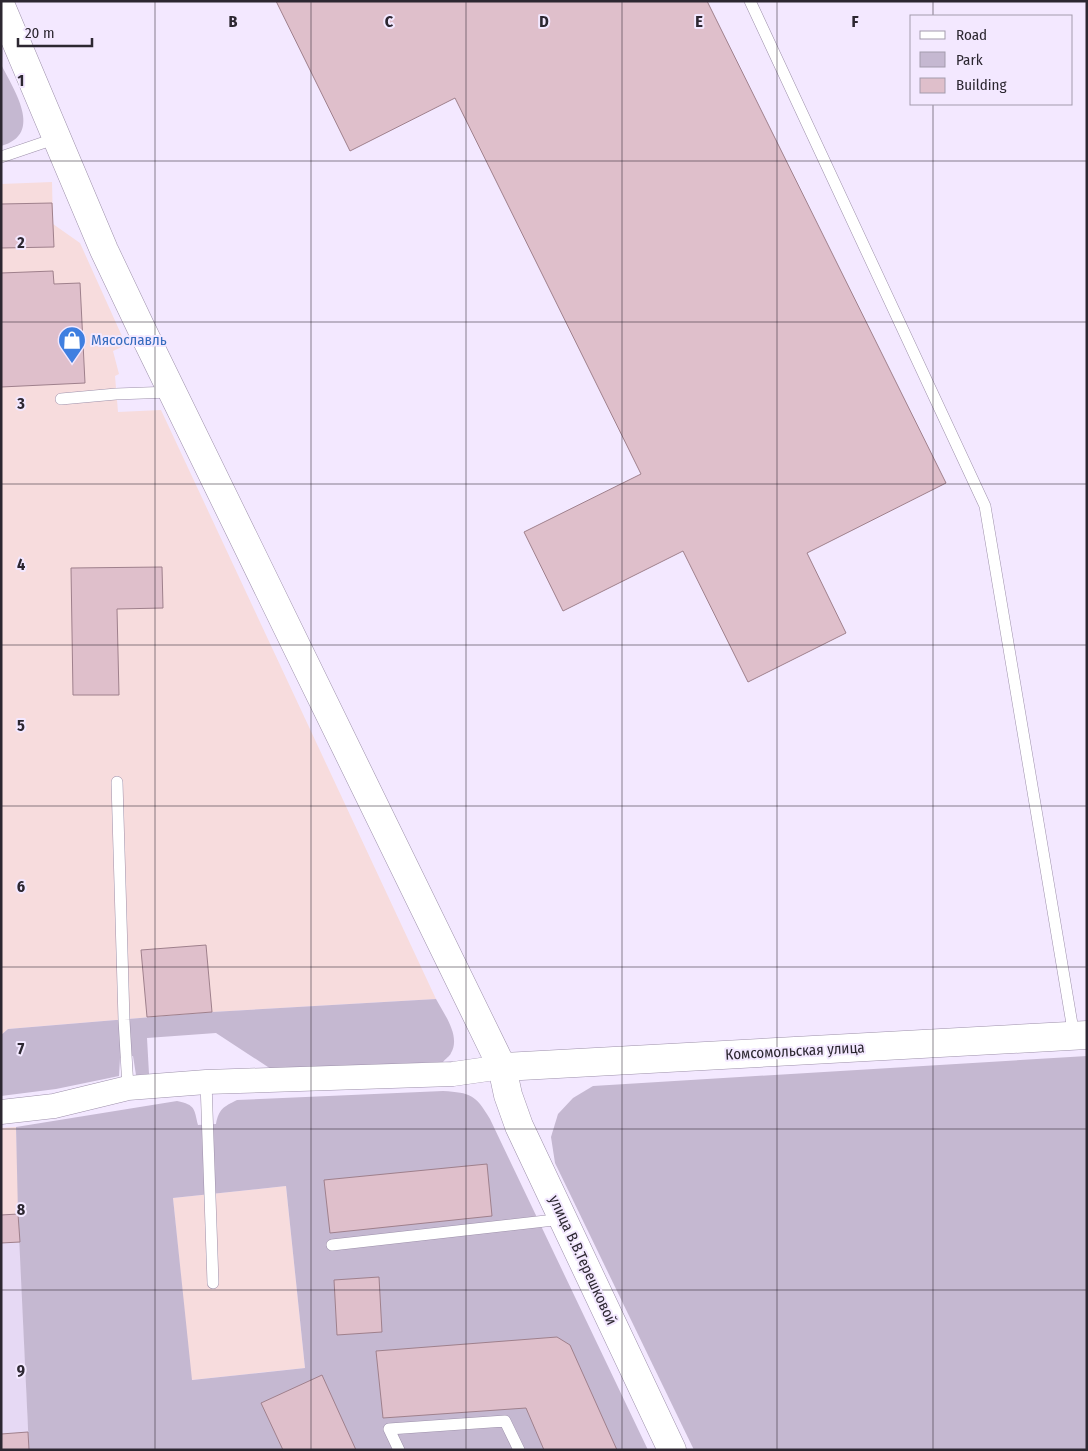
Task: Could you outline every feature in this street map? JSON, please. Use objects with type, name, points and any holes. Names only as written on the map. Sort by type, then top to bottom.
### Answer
[{"type":"main road","name":"улица В.В.Терешковой","points":[[1,6],[104,250],[171,392],[502,1067],[508,1095],[519,1126],[672,1450]]},
{"type":"main road","name":"Комсомольская улица","points":[[502,1067],[1080,1035]]},
{"type":"street","points":[[1,1112],[54,1106],[128,1088],[206,1082],[453,1074],[502,1067]]},
{"type":"lane","points":[[750,1],[985,506],[1080,1035]]},
{"type":"lane","points":[[1,158],[57,138]]},
{"type":"lane","points":[[61,399],[171,392]]},
{"type":"lane","points":[[117,782],[124,1020],[128,1088]]},
{"type":"lane","points":[[206,1082],[213,1283]]},
{"type":"lane","points":[[332,1245],[563,1219]]},
{"type":"lane","points":[[400,1450],[389,1429],[505,1420],[519,1450]]},
{"type":"shaded area","points":[[52,182],[53,224],[80,243],[126,345],[113,351],[119,374],[115,376],[118,412],[161,410],[436,999],[212,1012],[8,1029],[1,1035],[1,184]]},
{"type":"shaded area","points":[[16,1127],[20,1242],[1,1243],[1,1128]]},
{"type":"shaded area","points":[[286,1186],[305,1368],[191,1380],[173,1198]]},
{"type":"shaded area","points":[[20,1242],[29,1450],[1,1450],[1,1243]]},
{"type":"green space","points":[[1,64],[18,98],[24,121],[21,132],[14,140],[1,146]]},
{"type":"green space","points":[[436,999],[447,1018],[454,1040],[454,1046],[450,1054],[443,1062],[271,1069],[216,1033],[147,1038],[149,1074],[136,1075],[133,1056],[120,1058],[119,1076],[56,1089],[1,1096],[1,1035],[8,1029],[212,1012]]},
{"type":"green space","points":[[1087,1056],[1087,1450],[694,1450],[555,1163],[551,1137],[558,1114],[573,1098],[593,1086]]},
{"type":"green space","points":[[443,1091],[466,1094],[476,1100],[490,1119],[648,1450],[29,1450],[18,1214],[16,1127],[177,1101],[188,1104],[193,1108],[198,1125],[216,1124],[222,1109],[237,1100]],"holes":[[[286,1186],[305,1368],[192,1380],[173,1198]]]},
{"type":"building","points":[[276,1],[707,1],[946,483],[807,553],[846,633],[748,682],[683,551],[563,611],[524,532],[641,474],[455,98],[350,151]]},
{"type":"building","points":[[52,203],[54,247],[1,248],[1,204]]},
{"type":"building","points":[[53,271],[54,284],[80,283],[85,383],[1,387],[1,273]]},
{"type":"building","points":[[162,567],[163,608],[117,609],[119,695],[73,695],[71,568]]},
{"type":"building","points":[[206,945],[212,1012],[147,1017],[141,950]]},
{"type":"building","points":[[487,1164],[492,1216],[330,1233],[324,1180]]},
{"type":"building","points":[[18,1214],[20,1242],[1,1243],[1,1215]]},
{"type":"building","points":[[379,1277],[382,1332],[337,1335],[334,1280]]},
{"type":"building","points":[[557,1337],[570,1345],[617,1450],[544,1450],[526,1408],[383,1418],[376,1351]]},
{"type":"building","points":[[322,1375],[356,1450],[283,1450],[261,1403]]},
{"type":"building","points":[[28,1432],[29,1450],[1,1450],[1,1434]]},
{"type":"place","name":"Мясославль","points":[[72,364]]}]
